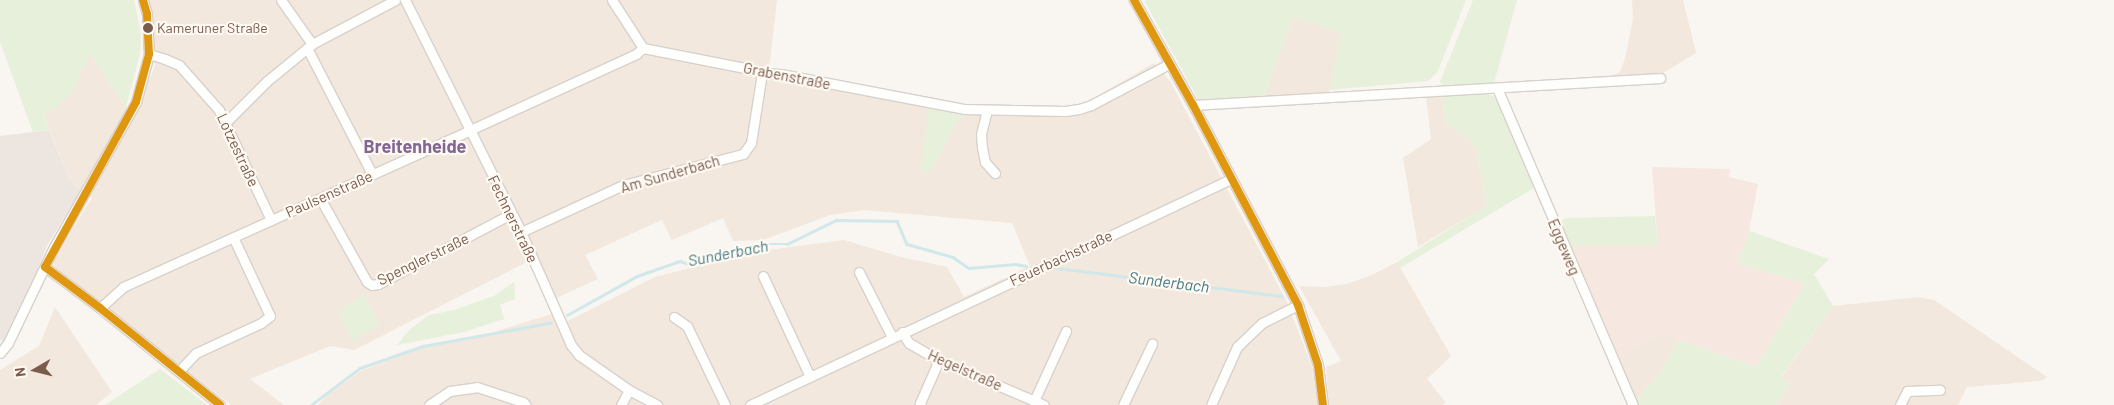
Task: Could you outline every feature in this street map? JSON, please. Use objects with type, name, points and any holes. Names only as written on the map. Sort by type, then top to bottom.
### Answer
[{"type":"street","points":[[0,354],[8,343],[45,267],[136,102],[149,54],[147,14],[143,0]]},
{"type":"street","points":[[281,0],[309,46],[372,174]]},
{"type":"street","points":[[226,122],[267,81],[309,46],[395,0]]},
{"type":"street","name":"Fechnerstraße","points":[[405,0],[521,232],[571,345],[579,356],[629,390],[657,405]]},
{"type":"street","points":[[612,0],[643,48]]},
{"type":"street","points":[[1134,0],[1298,305],[1318,365],[1323,405]]},
{"type":"street","name":"Paulsenstraße","points":[[100,308],[123,287],[636,54],[643,48]]},
{"type":"street","name":"Grabenstraße","points":[[643,48],[762,73],[781,74],[964,109],[987,110],[1065,111],[1079,109],[1091,105],[1169,64]]},
{"type":"street","name":"Lotzestraße","points":[[149,54],[165,58],[179,66],[220,110],[270,220]]},
{"type":"street","name":"Am Sunderbach","points":[[521,232],[623,186],[743,154],[751,143],[762,73]]},
{"type":"street","points":[[1192,105],[1660,78]]},
{"type":"street","name":"Eggeweg","points":[[1497,88],[1633,405]]},
{"type":"street","points":[[987,110],[981,134],[982,147],[985,162],[995,173]]},
{"type":"street","name":"Feuerbachstraße","points":[[750,405],[772,401],[810,376],[1231,179]]},
{"type":"street","name":"Spenglerstraße","points":[[320,198],[367,282],[372,285],[378,284],[511,214]]},
{"type":"street","points":[[179,371],[196,353],[261,323],[270,316],[233,237]]},
{"type":"street","points":[[45,267],[100,308],[220,405]]},
{"type":"street","points":[[860,272],[892,337]]},
{"type":"street","points":[[763,276],[810,376]]},
{"type":"street","points":[[1211,405],[1237,347],[1262,323],[1298,305]]},
{"type":"street","points":[[674,317],[687,326],[725,405]]},
{"type":"street","points":[[1034,401],[1066,331]]},
{"type":"street","name":"Hegelstraße","points":[[902,332],[909,343],[939,360],[1044,405]]},
{"type":"street","points":[[1123,405],[1152,344]]},
{"type":"street","points":[[921,405],[920,402],[939,360]]},
{"type":"street","points":[[429,405],[450,391],[477,387],[526,405]]},
{"type":"street","points":[[622,405],[629,390]]},
{"type":"street","points":[[1900,405],[1907,391],[1940,390]]},
{"type":"shaded area","points":[[148,0],[777,0],[769,69],[965,105],[1057,107],[1074,105],[1089,101],[1154,63],[1170,81],[1287,302],[1312,367],[1318,405],[318,405],[330,393],[361,371],[422,348],[471,339],[552,314],[558,326],[655,277],[738,254],[844,240],[901,257],[947,267],[964,297],[1030,266],[1012,223],[864,210],[830,215],[763,240],[733,241],[723,218],[672,240],[662,220],[585,255],[598,279],[547,302],[529,261],[354,350],[330,346],[250,379],[284,405],[231,405],[55,267],[53,259],[92,198],[70,181],[44,116],[72,93],[90,53],[126,107],[135,114],[155,66]]},
{"type":"shaded area","points":[[1632,0],[1683,0],[1696,53],[1658,76],[1612,76],[1620,72],[1625,59],[1633,19]]},
{"type":"shaded area","points":[[1293,17],[1341,33],[1329,94],[1264,97]]},
{"type":"shaded area","points":[[1441,94],[1446,124],[1471,139],[1477,152],[1486,206],[1418,247],[1403,158],[1431,139],[1426,95]]},
{"type":"shaded area","points":[[49,130],[70,181],[81,190],[48,244],[18,317],[3,342],[0,339],[0,136]]},
{"type":"shaded area","points":[[1652,167],[1730,169],[1729,177],[1758,184],[1749,231],[1738,264],[1805,283],[1756,367],[1679,340],[1665,332],[1615,359],[1568,246],[1658,246]]},
{"type":"shaded area","points":[[1397,262],[1451,356],[1427,379],[1446,403],[1442,405],[1329,405],[1326,367],[1341,361],[1299,286],[1323,287],[1347,284],[1372,275]]},
{"type":"shaded area","points":[[1919,297],[1934,300],[2047,377],[2041,381],[1967,387],[1958,405],[1777,405],[1790,383],[1781,378],[1833,306]]},
{"type":"shaded area","points":[[55,307],[112,392],[96,405],[0,405],[0,370],[39,346]]},
{"type":"shaded area","points":[[1665,332],[1679,340],[1660,373],[1635,402],[1615,359]]},
{"type":"green space","points":[[0,0],[134,0],[141,34],[140,54],[126,107],[90,53],[72,93],[44,116],[49,130],[33,132],[0,42]]},
{"type":"green space","points":[[1144,0],[1466,0],[1437,73],[1428,81],[1329,90],[1341,33],[1293,17],[1264,97],[1198,99]]},
{"type":"green space","points":[[1473,0],[1517,0],[1494,83],[1444,85],[1440,82]]},
{"type":"green space","points":[[1485,92],[1494,97],[1500,107],[1534,188],[1400,268],[1397,262],[1486,206],[1477,152],[1471,139],[1446,124],[1441,94]]},
{"type":"green space","points":[[929,107],[958,111],[964,116],[954,125],[939,158],[928,172],[922,172],[921,165]]},
{"type":"green space","points":[[1655,216],[1658,246],[1568,246],[1558,222],[1567,218]]},
{"type":"green space","points":[[1749,231],[1829,259],[1814,274],[1833,306],[1781,377],[1790,383],[1777,405],[1638,405],[1635,402],[1660,373],[1679,340],[1756,367],[1805,283],[1738,264]]},
{"type":"green space","points":[[514,282],[515,299],[500,305],[504,319],[464,332],[397,345],[410,329],[429,315],[454,310],[494,296]]},
{"type":"green space","points":[[364,294],[380,326],[352,341],[338,311]]},
{"type":"green space","points":[[160,369],[207,405],[105,405]]},
{"type":"waterway","name":"Sunderbach","points":[[567,315],[637,276],[680,261],[688,264],[764,244],[787,244],[836,220],[897,221],[907,244],[953,257],[969,268],[1015,264],[1026,266]]},
{"type":"waterway","name":"Sunderbach","points":[[1057,268],[1281,296]]},
{"type":"waterway","name":"Sunderbach","points":[[311,405],[360,368],[423,346],[550,323]]},
{"type":"transit line","points":[[45,267],[136,102],[149,54],[147,14],[143,0]]},
{"type":"transit line","points":[[1134,0],[1193,105],[1298,305],[1318,365],[1323,405]]},
{"type":"transit line","points":[[45,267],[100,308],[220,405]]},
{"type":"place","name":"Kameruner Straße","points":[[148,28]]},
{"type":"district","name":"Breitenheide","points":[[415,146]]}]
